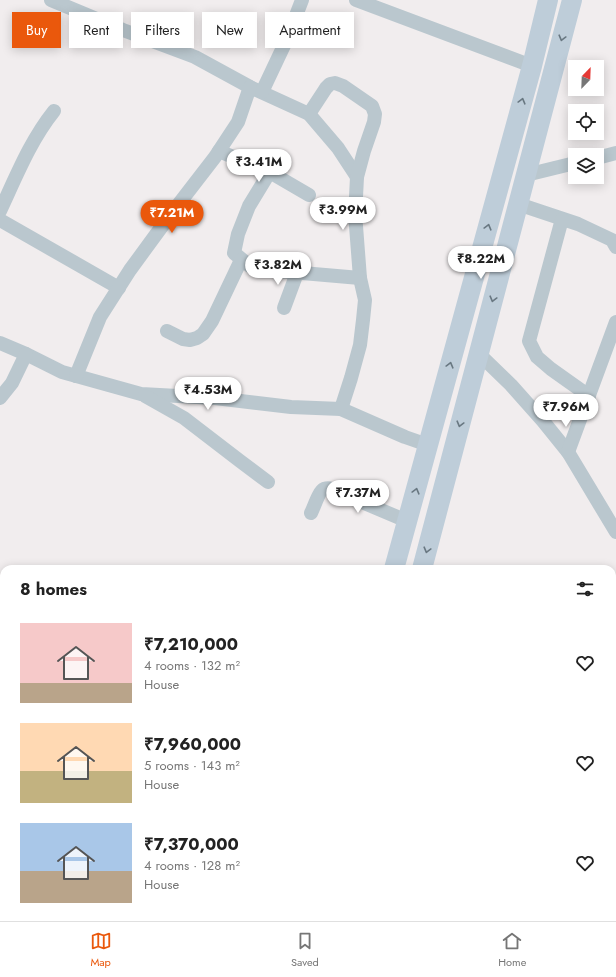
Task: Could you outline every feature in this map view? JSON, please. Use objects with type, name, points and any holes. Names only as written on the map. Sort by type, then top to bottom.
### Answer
[{"type":"main road","points":[[395,565],[532,66],[548,0]]},
{"type":"main road","points":[[423,565],[572,0]]},
{"type":"street","points":[[76,376],[100,317],[130,270],[219,151],[238,122],[287,39],[302,0]]},
{"type":"street","points":[[356,0],[532,66]]},
{"type":"street","points":[[55,1],[123,30],[195,57],[256,90],[309,114],[338,148],[357,177]]},
{"type":"street","points":[[309,114],[326,88],[330,84],[335,83],[343,86],[372,106],[374,114],[374,122],[357,177],[355,213],[360,278],[365,300],[361,338],[351,378],[341,409]]},
{"type":"street","points":[[0,211],[28,152],[54,111]]},
{"type":"street","points":[[219,151],[269,173],[309,195]]},
{"type":"street","points":[[604,157],[616,154]]},
{"type":"street","points":[[526,175],[568,165]]},
{"type":"street","points":[[269,173],[249,206],[238,234],[234,253],[250,266],[297,273],[360,278]]},
{"type":"street","points":[[518,204],[578,224],[612,240],[616,247]]},
{"type":"street","points":[[562,219],[529,341],[537,357],[551,369],[589,396]]},
{"type":"street","points":[[0,220],[119,288]]},
{"type":"street","points":[[167,332],[183,339],[190,340],[203,334],[212,321],[242,260]]},
{"type":"street","points":[[284,308],[297,273]]},
{"type":"street","points":[[568,452],[616,322]]},
{"type":"street","points":[[0,343],[62,372],[142,394],[215,398],[290,407],[341,409],[405,437],[428,445]]},
{"type":"street","points":[[0,398],[12,383],[26,354]]},
{"type":"street","points":[[479,354],[511,385],[568,452],[579,468],[616,532]]},
{"type":"street","points":[[142,394],[184,418],[268,482]]},
{"type":"street","points":[[311,512],[320,492],[327,488],[408,521]]}]
